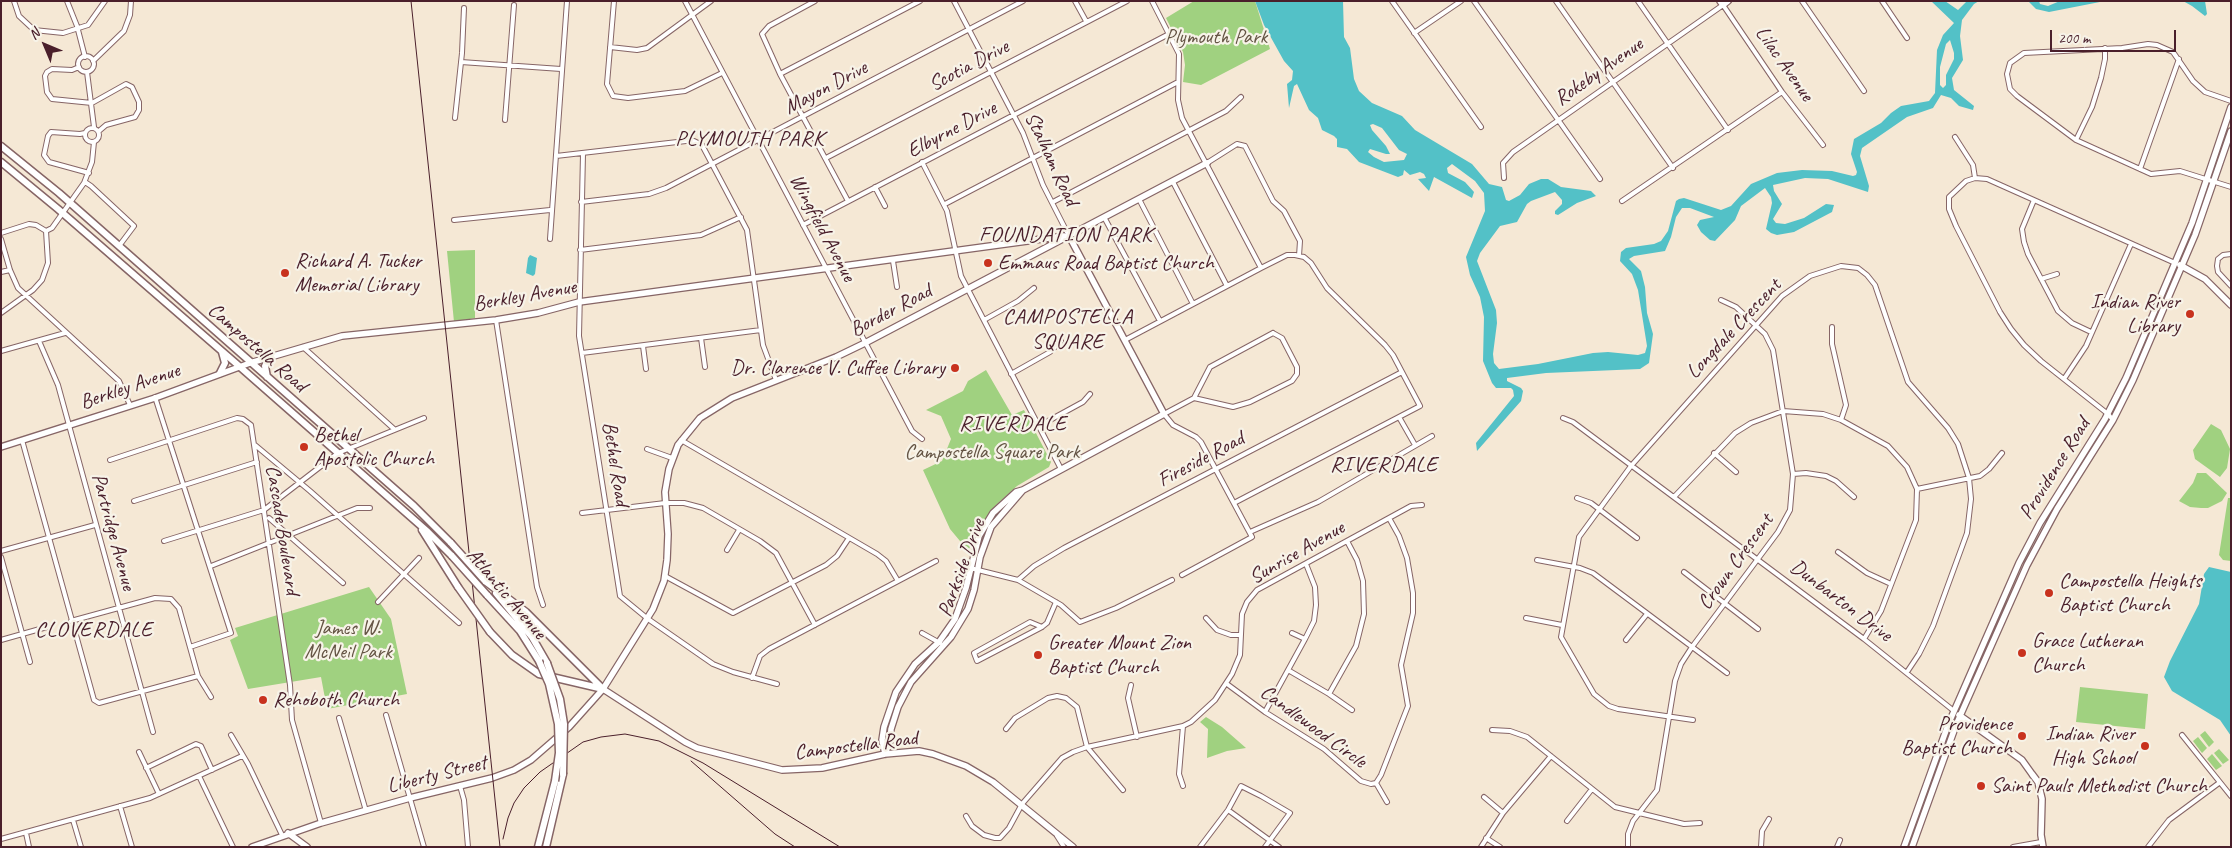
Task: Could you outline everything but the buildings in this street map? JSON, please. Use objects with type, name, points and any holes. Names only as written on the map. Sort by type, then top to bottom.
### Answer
[{"type":"main road","name":"Campostella Road","points":[[1,146],[120,246],[414,506],[486,581]]},
{"type":"main road","name":"Campostella Road","points":[[2,163],[415,520]]},
{"type":"main road","points":[[220,373],[225,363],[221,351]]},
{"type":"main road","points":[[268,378],[265,366],[270,356]]},
{"type":"main road","points":[[415,520],[458,587],[490,632],[512,655],[539,674],[603,689]]},
{"type":"main road","name":"Atlantic Avenue","points":[[415,520],[452,556],[520,632],[540,661],[549,684],[558,724],[559,753],[555,781],[538,847]]},
{"type":"main road","points":[[486,581],[526,612],[603,689]]},
{"type":"main road","name":"Atlantic Avenue","points":[[486,581],[524,625],[547,662],[560,698],[564,724],[563,774],[546,847]]},
{"type":"street","points":[[14,1],[20,16],[37,31],[63,33],[78,30],[88,25],[105,1]]},
{"type":"street","points":[[67,1],[78,30],[85,57]]},
{"type":"street","points":[[93,61],[124,31],[130,15],[130,1]]},
{"type":"street","points":[[550,239],[550,210],[556,156],[567,1]]},
{"type":"street","points":[[614,1],[608,84],[610,93],[616,98],[644,97],[685,91],[722,73]]},
{"type":"street","name":"Wingfield Avenue","points":[[685,1],[912,431],[922,439]]},
{"type":"street","points":[[610,47],[627,50],[647,48],[711,1]]},
{"type":"street","points":[[815,1],[768,26],[763,31],[763,39],[848,201]]},
{"type":"street","points":[[780,74],[920,1]]},
{"type":"street","name":"Stalham Road","points":[[954,1],[1013,114],[1069,236],[1164,414],[1173,425],[1196,438],[1216,469],[1250,532]]},
{"type":"street","name":"Mayon Drive","points":[[581,202],[658,191],[1023,1]]},
{"type":"street","points":[[1075,1],[1086,21]]},
{"type":"street","name":"Scotia Drive","points":[[826,158],[1127,1]]},
{"type":"street","points":[[1152,1],[1180,60],[1178,82],[1180,112],[1261,268]]},
{"type":"street","points":[[1392,1],[1481,127]]},
{"type":"street","points":[[1414,33],[1461,1]]},
{"type":"street","points":[[1474,1],[1600,179]]},
{"type":"street","points":[[1556,1],[1673,168]]},
{"type":"street","points":[[1638,1],[1728,130]]},
{"type":"street","points":[[1802,1],[1864,91]]},
{"type":"street","points":[[1882,1],[1907,38]]},
{"type":"street","name":"Rokeby Avenue","points":[[1504,178],[1502,166],[1506,159],[1557,120],[1613,83],[1724,3]]},
{"type":"street","name":"Lilac Avenue","points":[[1724,3],[1782,92],[1823,145]]},
{"type":"street","points":[[505,120],[514,5]]},
{"type":"street","points":[[455,118],[464,8]]},
{"type":"street","name":"Elbyrne Drive","points":[[803,225],[1169,34]]},
{"type":"street","points":[[2231,101],[2205,92],[2198,87],[2173,52],[2157,45],[2148,44],[2024,53],[2010,63],[2007,74],[2007,83],[2017,96],[2076,140],[2151,174],[2180,171],[2231,187]]},
{"type":"street","points":[[2076,140],[2092,107],[2101,78],[2105,48]]},
{"type":"street","points":[[85,57],[90,57],[93,61],[93,68],[87,72],[82,71],[78,67],[79,61],[85,57]]},
{"type":"street","points":[[2140,170],[2179,59]]},
{"type":"street","points":[[461,62],[561,69]]},
{"type":"street","points":[[46,231],[50,230],[71,204],[85,182],[93,156],[94,142],[99,138],[99,131],[106,125],[130,120],[135,117],[139,110],[139,102],[132,87],[126,84],[92,103],[54,100],[47,92],[45,76],[48,70],[72,70],[78,67]]},
{"type":"street","points":[[87,72],[94,127],[99,131]]},
{"type":"street","points":[[945,204],[1178,82]]},
{"type":"street","points":[[1622,201],[1782,92]]},
{"type":"street","points":[[1053,202],[1226,111],[1241,97]]},
{"type":"street","name":"Providence Road","points":[[1904,847],[1954,711],[2033,536],[2108,414],[2126,378],[2176,263],[2231,107]]},
{"type":"street","points":[[88,173],[49,162],[44,155],[48,136],[51,132],[80,134],[94,127]]},
{"type":"street","name":"Providence Road","points":[[1912,847],[1960,716],[2037,544],[2113,420],[2133,380],[2182,266],[2231,131]]},
{"type":"street","points":[[85,133],[87,140],[94,142]]},
{"type":"street","points":[[1955,137],[1973,165],[1975,178]]},
{"type":"street","points":[[556,156],[694,141],[702,145],[741,217],[748,236],[764,350],[776,380]]},
{"type":"street","name":"Border Road","points":[[603,689],[648,619],[665,576],[668,540],[665,503],[666,482],[672,458],[681,440],[695,422],[713,408],[865,343],[1173,182],[1237,144],[1245,146],[1273,201],[1284,211],[1300,242],[1299,256]]},
{"type":"street","points":[[2,163],[11,154]]},
{"type":"street","name":"Bethel Road","points":[[583,154],[578,325],[620,596],[648,619],[714,664],[752,678],[777,684]]},
{"type":"street","points":[[922,162],[945,204],[951,224],[959,270],[967,289],[1061,469]]},
{"type":"street","points":[[2113,420],[2024,345],[2000,312],[1949,209],[1948,200],[1960,186],[1975,178],[1992,181],[2182,266],[2205,278],[2231,305]]},
{"type":"street","points":[[85,182],[134,226],[120,246]]},
{"type":"street","points":[[1173,182],[1227,286]]},
{"type":"street","points":[[875,187],[885,206]]},
{"type":"street","points":[[1139,200],[1193,304]]},
{"type":"street","points":[[2034,200],[2024,222],[2022,235],[2028,254],[2052,302],[2061,314],[2072,323],[2091,332]]},
{"type":"street","points":[[454,220],[550,210]]},
{"type":"street","points":[[580,250],[706,234],[741,217]]},
{"type":"street","points":[[1104,217],[1160,321]]},
{"type":"street","points":[[1,234],[33,224],[46,231]]},
{"type":"street","points":[[1,313],[40,284],[48,263],[46,231]]},
{"type":"street","name":"Berkley Avenue","points":[[1,447],[130,406],[250,362],[342,336],[496,320],[538,313],[579,302],[1069,236]]},
{"type":"street","points":[[1,239],[10,270],[18,288],[64,333],[119,381],[130,406]]},
{"type":"street","points":[[1038,240],[1041,250]]},
{"type":"street","points":[[2064,379],[2081,356],[2131,244]]},
{"type":"street","points":[[2231,254],[2223,255],[2218,259],[2217,266],[2218,272],[2231,286]]},
{"type":"street","points":[[1124,340],[1287,255],[1299,256],[1311,263],[1327,288],[1385,345],[1420,406],[1234,503]]},
{"type":"street","points":[[894,261],[897,287]]},
{"type":"street","name":"Longdale Crescent","points":[[1693,720],[1618,709],[1602,701],[1594,694],[1561,637],[1572,566],[1579,537],[1598,508],[1631,466],[1786,292],[1810,276],[1841,266],[1852,266],[1863,271],[1875,285],[1908,382],[1948,428],[1964,458],[1969,478],[1971,499],[1967,533],[1933,626],[1919,654],[1907,672]]},
{"type":"street","points":[[1,272],[10,270]]},
{"type":"street","points":[[2041,279],[2057,274]]},
{"type":"street","points":[[984,320],[1018,301],[1034,288]]},
{"type":"street","name":"Crown Crescent","points":[[1628,847],[1628,834],[1633,821],[1657,790],[1677,673],[1692,647],[1778,532],[1790,510],[1793,474],[1771,344],[1765,334],[1736,307],[1721,300]]},
{"type":"street","points":[[496,320],[537,587],[543,605]]},
{"type":"street","points":[[1832,327],[1832,344],[1846,405],[1841,420]]},
{"type":"street","points":[[582,353],[761,330]]},
{"type":"street","points":[[1,351],[64,333]]},
{"type":"street","points":[[1276,333],[1282,338],[1297,367],[1297,374],[1292,381],[1245,404],[1233,407],[1194,398],[1210,367],[1270,334],[1276,333]]},
{"type":"street","points":[[701,338],[705,367]]},
{"type":"street","name":"Partridge Avenue","points":[[39,341],[56,380],[153,732]]},
{"type":"street","points":[[1011,374],[1050,352],[1062,341]]},
{"type":"street","points":[[303,346],[394,429]]},
{"type":"street","points":[[643,346],[646,369]]},
{"type":"street","name":"Fireside Road","points":[[1018,580],[1034,566],[1064,548],[1402,372]]},
{"type":"street","points":[[1039,426],[1083,402],[1090,394]]},
{"type":"street","points":[[155,397],[231,633],[190,647]]},
{"type":"street","name":"Parkside Drive","points":[[941,644],[955,619],[966,588],[979,536],[987,522],[1007,499],[1016,492],[1023,490],[1194,398]]},
{"type":"street","points":[[1674,497],[1714,453],[1742,428],[1783,411],[1823,414],[1841,420],[1878,439],[1899,456],[1907,467],[1917,489],[1916,520],[1877,618],[1864,639]]},
{"type":"street","points":[[1399,417],[1415,445]]},
{"type":"street","name":"Cascade Boulevard","points":[[170,442],[232,419],[240,418],[246,420],[252,428],[290,685],[292,720],[321,823]]},
{"type":"street","points":[[164,541],[264,510],[338,453],[424,418]]},
{"type":"street","name":"Dunbarton Drive","points":[[1563,418],[1573,422],[1674,497],[1864,639],[1960,716],[2022,760],[2038,782],[2042,799],[2042,844]]},
{"type":"street","points":[[1182,575],[1252,537],[1250,532],[1325,498],[1432,436]]},
{"type":"street","points":[[22,440],[71,621],[96,702],[142,692],[198,676]]},
{"type":"street","points":[[681,440],[886,561],[898,581]]},
{"type":"street","points":[[110,460],[170,442]]},
{"type":"street","points":[[255,445],[458,623]]},
{"type":"street","points":[[647,450],[672,458]]},
{"type":"street","points":[[1714,453],[1736,472]]},
{"type":"street","points":[[1917,489],[1980,476],[2002,453]]},
{"type":"street","points":[[134,502],[257,462]]},
{"type":"street","points":[[1793,474],[1806,473],[1826,476],[1836,481],[1854,498]]},
{"type":"street","name":"Parkside Drive","points":[[885,754],[890,741],[891,728],[902,698],[914,677],[941,644],[958,628],[968,609],[990,528],[1023,490]]},
{"type":"street","points":[[1577,498],[1586,500],[1638,538]]},
{"type":"street","points":[[582,513],[665,503],[692,504],[703,508],[760,541],[776,553],[815,625]]},
{"type":"street","name":"Sunrise Avenue","points":[[966,816],[972,826],[984,835],[1000,838],[1009,828],[1022,804],[1062,758],[1087,747],[1183,726],[1204,712],[1226,684],[1240,655],[1242,614],[1251,596],[1266,585],[1410,506],[1422,505]]},
{"type":"street","points":[[210,566],[336,515],[360,507],[370,508]]},
{"type":"street","points":[[269,518],[343,583]]},
{"type":"street","name":"Candlewood Circle","points":[[1226,684],[1265,712],[1312,740],[1361,781],[1371,784],[1376,783],[1382,775],[1408,706],[1401,665],[1409,638],[1413,613],[1413,593],[1407,558],[1400,536],[1389,518]]},
{"type":"street","points":[[1,551],[95,525]]},
{"type":"street","points":[[726,550],[739,530]]},
{"type":"street","points":[[665,576],[733,613],[832,561],[841,552],[849,538]]},
{"type":"street","points":[[1330,694],[1356,646],[1364,614],[1363,581],[1357,560],[1347,541]]},
{"type":"street","points":[[1838,552],[1868,573],[1891,584]]},
{"type":"street","points":[[1,558],[30,662]]},
{"type":"street","points":[[378,602],[419,558]]},
{"type":"street","points":[[1537,560],[1572,566],[1587,570],[1598,576],[1726,673]]},
{"type":"street","points":[[752,678],[757,662],[764,653],[936,561]]},
{"type":"street","points":[[1265,712],[1314,620],[1316,605],[1315,587],[1306,564]]},
{"type":"street","points":[[970,568],[1018,580],[1056,602],[1080,622],[1116,608],[1172,580]]},
{"type":"street","points":[[1684,572],[1758,629]]},
{"type":"street","points":[[71,621],[162,597],[170,599],[179,608],[198,676],[211,697]]},
{"type":"street","points":[[1042,627],[1030,622],[974,654],[977,661],[1042,627],[1046,623],[1056,602]]},
{"type":"street","points":[[1626,640],[1647,614]]},
{"type":"street","points":[[1206,618],[1217,630],[1232,635],[1241,635]]},
{"type":"street","points":[[1526,618],[1562,625]]},
{"type":"street","points":[[1,640],[47,627]]},
{"type":"street","points":[[922,633],[941,644]]},
{"type":"street","points":[[1292,633],[1305,639]]},
{"type":"street","points":[[1288,670],[1330,694],[1352,710]]},
{"type":"street","points":[[1131,685],[1128,698],[1137,737]]},
{"type":"street","name":"Liberty Street","points":[[252,847],[321,823],[505,774],[531,760],[569,728],[603,689]]},
{"type":"street","name":"Campostella Road","points":[[603,689],[685,742],[767,767],[782,770],[814,770],[885,754],[919,751],[953,760],[985,777],[1022,804],[1074,847]]},
{"type":"street","points":[[1006,729],[1015,718],[1048,698],[1062,696],[1071,700],[1077,707],[1087,747],[1123,790]]},
{"type":"street","points":[[386,716],[424,847]]},
{"type":"street","points":[[339,718],[366,811]]},
{"type":"street","points":[[1183,726],[1179,774],[1183,786]]},
{"type":"street","points":[[1492,730],[1510,731],[1526,737],[1615,806],[1684,824],[1700,823]]},
{"type":"street","points":[[231,734],[285,834],[307,847]]},
{"type":"street","points":[[2182,735],[2231,796]]},
{"type":"street","points":[[146,768],[196,744],[201,746],[212,770]]},
{"type":"street","points":[[139,752],[159,794]]},
{"type":"street","points":[[1,839],[159,794],[242,756]]},
{"type":"street","points":[[1481,847],[1503,813],[1551,756]]},
{"type":"street","points":[[199,776],[233,847]]},
{"type":"street","points":[[1376,783],[1386,802]]},
{"type":"street","points":[[2148,847],[2169,820],[2220,783]]},
{"type":"street","points":[[460,786],[468,847]]},
{"type":"street","points":[[1200,847],[1228,810],[1241,786],[1290,813],[1265,847]]},
{"type":"street","points":[[1567,821],[1592,790]]},
{"type":"street","points":[[1484,797],[1503,813]]},
{"type":"street","points":[[120,806],[132,847]]},
{"type":"street","points":[[1228,810],[1279,847]]},
{"type":"street","points":[[1761,847],[1762,831],[1769,819]]},
{"type":"street","points":[[73,820],[81,847]]},
{"type":"street","points":[[1052,830],[1064,847]]},
{"type":"street","points":[[26,833],[29,847]]},
{"type":"street","points":[[1486,838],[1500,847]]},
{"type":"street","points":[[1837,847],[1840,840]]},
{"type":"street","points":[[2013,847],[2042,844]]},
{"type":"green space","name":"Plymouth Park","points":[[1194,1],[1255,1],[1270,49],[1201,85],[1183,82],[1185,65],[1183,52],[1166,18]]},
{"type":"green space","points":[[475,250],[475,318],[454,322],[447,251]]},
{"type":"green space","name":"Campostella Square Park","points":[[986,370],[1012,415],[1024,410],[1051,462],[1049,467],[1017,486],[996,505],[977,532],[969,549],[950,529],[923,470],[942,461],[951,439],[941,416],[926,410],[963,391],[968,381]]},
{"type":"green space","points":[[2211,424],[2221,430],[2230,449],[2227,468],[2220,477],[2195,459],[2193,450]]},
{"type":"green space","points":[[2197,473],[2206,473],[2227,493],[2222,501],[2208,508],[2201,508],[2190,507],[2179,501],[2193,483]]},
{"type":"green space","points":[[2228,498],[2231,498],[2231,561],[2223,560],[2219,555]]},
{"type":"green space","name":"James W. McNeil Park","points":[[369,587],[391,619],[407,694],[327,709],[321,677],[248,689],[230,640],[238,636],[235,628]]},
{"type":"green space","points":[[2080,687],[2148,694],[2145,729],[2076,722]]},
{"type":"green space","points":[[1206,717],[1222,727],[1246,748],[1227,751],[1207,758],[1208,729],[1200,722]]},
{"type":"green space","points":[[2205,731],[2214,742],[2209,747],[2200,735]]},
{"type":"green space","points":[[2198,737],[2207,748],[2202,753],[2193,741]]},
{"type":"green space","points":[[2219,749],[2229,760],[2223,764],[2214,753]]},
{"type":"green space","points":[[2212,754],[2222,766],[2216,770],[2207,759]]},
{"type":"water","points":[[1255,1],[1343,1],[1344,37],[1350,48],[1354,79],[1359,91],[1372,103],[1402,116],[1415,130],[1472,164],[1489,184],[1502,187],[1506,200],[1509,201],[1520,195],[1529,184],[1541,179],[1548,179],[1561,187],[1591,191],[1596,196],[1577,203],[1558,215],[1555,214],[1555,211],[1562,204],[1562,200],[1555,192],[1531,201],[1527,204],[1517,222],[1500,226],[1480,253],[1477,261],[1496,310],[1497,323],[1493,354],[1494,363],[1499,369],[1538,364],[1593,353],[1608,352],[1638,355],[1645,353],[1647,346],[1638,290],[1632,274],[1620,261],[1621,252],[1626,248],[1654,244],[1661,241],[1668,231],[1676,201],[1679,199],[1684,198],[1721,210],[1731,206],[1751,184],[1777,173],[1802,170],[1832,171],[1856,175],[1857,172],[1851,154],[1854,139],[1881,123],[1901,106],[1929,101],[1935,93],[1937,50],[1943,35],[1954,23],[1931,1],[1945,1],[1958,10],[1967,1],[1979,1],[1974,4],[1962,20],[1960,36],[1963,60],[1952,78],[1954,90],[1974,106],[1973,110],[1959,106],[1951,98],[1941,95],[1933,108],[1907,117],[1862,148],[1860,156],[1869,186],[1868,192],[1828,179],[1805,178],[1773,185],[1774,191],[1782,204],[1773,219],[1776,223],[1785,224],[1804,218],[1826,204],[1834,205],[1832,212],[1794,232],[1777,235],[1766,229],[1772,203],[1771,197],[1765,188],[1741,206],[1735,220],[1715,241],[1710,240],[1701,232],[1697,225],[1700,220],[1714,217],[1690,208],[1682,208],[1676,217],[1665,251],[1634,256],[1629,259],[1641,271],[1645,287],[1647,313],[1653,334],[1649,363],[1640,369],[1546,373],[1507,378],[1507,381],[1523,391],[1521,401],[1477,451],[1476,443],[1514,396],[1511,388],[1496,388],[1483,361],[1484,317],[1480,297],[1470,275],[1466,257],[1485,211],[1484,193],[1475,181],[1452,164],[1447,168],[1448,173],[1465,182],[1474,192],[1472,198],[1434,177],[1429,191],[1418,179],[1426,178],[1420,172],[1410,175],[1404,170],[1403,175],[1398,177],[1359,162],[1347,149],[1337,147],[1337,139],[1322,130],[1318,118],[1309,110],[1297,84],[1294,86],[1289,108],[1287,84],[1292,80],[1293,71],[1284,61],[1264,25]],"holes":[[[1950,40],[1954,59],[1946,75],[1946,85],[1943,88],[1940,85],[1940,67],[1946,44]],[[1373,124],[1382,128],[1399,150],[1407,154],[1404,160],[1384,162],[1368,152],[1370,149],[1390,154],[1386,146],[1372,130],[1370,125]]]},
{"type":"water","points":[[2028,1],[2039,1],[2040,4],[2048,6],[2060,1],[2105,1],[2049,12],[2036,9]]},
{"type":"water","points":[[2183,1],[2205,1],[2207,14],[2205,16]]},
{"type":"water","points":[[530,255],[537,258],[535,274],[533,276],[526,273]]},
{"type":"water","points":[[2209,567],[2231,572],[2231,736],[2220,720],[2172,691],[2164,677],[2170,661],[2199,604],[2204,574]]},
{"type":"railway","points":[[411,1],[500,847]]},
{"type":"railway","points":[[503,839],[514,803],[524,788],[540,772],[583,742],[601,737],[625,734],[659,741],[703,763],[840,847]]},
{"type":"railway","points":[[691,761],[775,834],[795,847]]},
{"type":"place","name":"Emmaus Road Baptist Church","points":[[988,263]]},
{"type":"place","name":"Richard A. Tucker Memorial Library","points":[[285,273]]},
{"type":"place","name":"Indian River Library","points":[[2190,314]]},
{"type":"place","name":"Dr. Clarence V. Cuffee Library","points":[[955,368]]},
{"type":"place","name":"Bethel Apostolic Church","points":[[304,447]]},
{"type":"place","name":"Campostella Heights Baptist Church","points":[[2049,593]]},
{"type":"place","name":"Grace Lutheran Church","points":[[2022,653]]},
{"type":"place","name":"Greater Mount Zion Baptist Church","points":[[1038,655]]},
{"type":"place","name":"Rehoboth Church","points":[[263,700]]},
{"type":"place","name":"Providence Baptist Church","points":[[2022,736]]},
{"type":"place","name":"Indian River High School","points":[[2145,746]]},
{"type":"place","name":"Saint Pauls Methodist Church","points":[[1981,786]]},
{"type":"district","name":"PLYMOUTH PARK","points":[[750,139]]},
{"type":"district","name":"FOUNDATION PARK","points":[[1066,235]]},
{"type":"district","name":"CAMPOSTELLA SQUARE","points":[[1068,330]]},
{"type":"district","name":"RIVERDALE","points":[[1013,424]]},
{"type":"district","name":"RIVERDALE","points":[[1384,465]]},
{"type":"district","name":"CLOVERDALE","points":[[94,630]]}]
